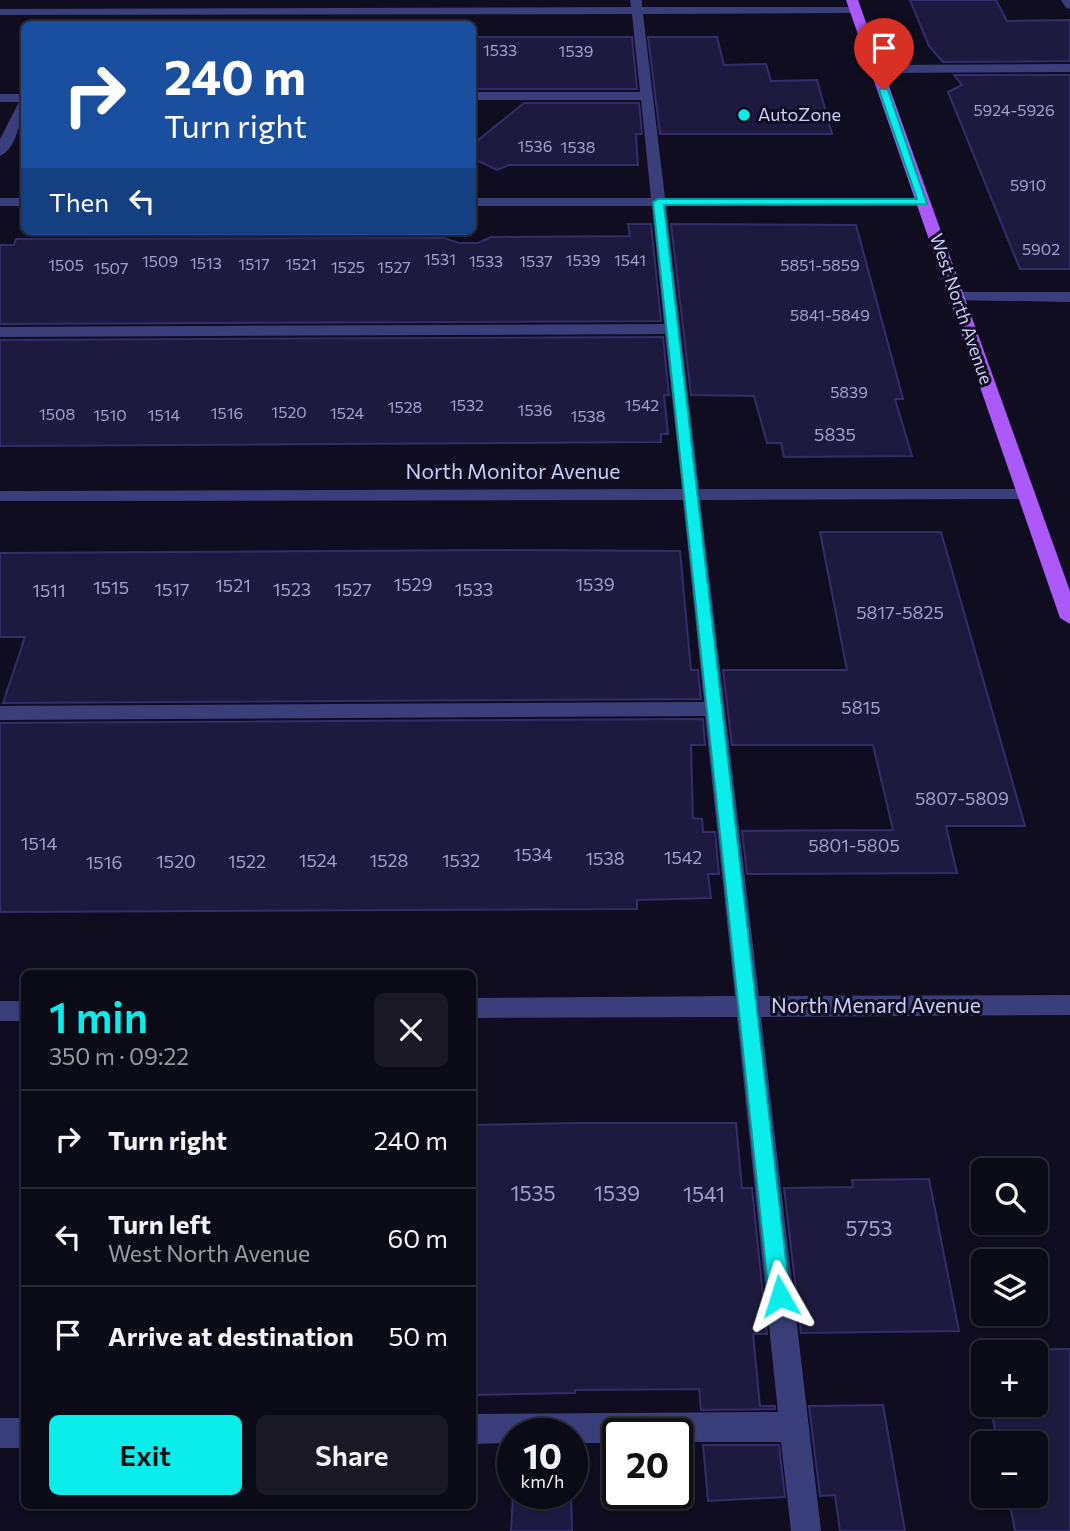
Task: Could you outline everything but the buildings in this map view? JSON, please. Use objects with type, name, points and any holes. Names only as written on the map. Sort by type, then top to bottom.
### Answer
[{"type":"main road","name":"West North Avenue","points":[[854,5],[1070,618]]},
{"type":"street","points":[[67,21],[78,0]]},
{"type":"street","points":[[1067,0],[1070,6]]},
{"type":"street","points":[[637,5],[806,1531]]},
{"type":"street","points":[[0,12],[854,5]]},
{"type":"street","points":[[876,69],[1070,68]]},
{"type":"street","points":[[476,96],[646,96]]},
{"type":"street","points":[[0,98],[21,98]]},
{"type":"street","points":[[0,152],[21,110]]},
{"type":"street","points":[[0,202],[21,202]]},
{"type":"street","points":[[476,202],[923,202]]},
{"type":"street","points":[[956,297],[1070,297]]},
{"type":"street","points":[[0,332],[673,330]]},
{"type":"street","name":"North Monitor Avenue","points":[[0,496],[1026,494]]},
{"type":"street","points":[[0,713],[715,709]]},
{"type":"street","name":"North Menard Avenue","points":[[476,1008],[1070,1005]]},
{"type":"street","points":[[0,1011],[21,1011]]},
{"type":"street","points":[[476,1429],[794,1427]]},
{"type":"street","points":[[0,1433],[21,1433]]},
{"type":"place","name":"AutoZone","points":[[744,115]]},
{"type":"route","points":[[780,1296],[658,202],[923,202],[884,90]]}]
